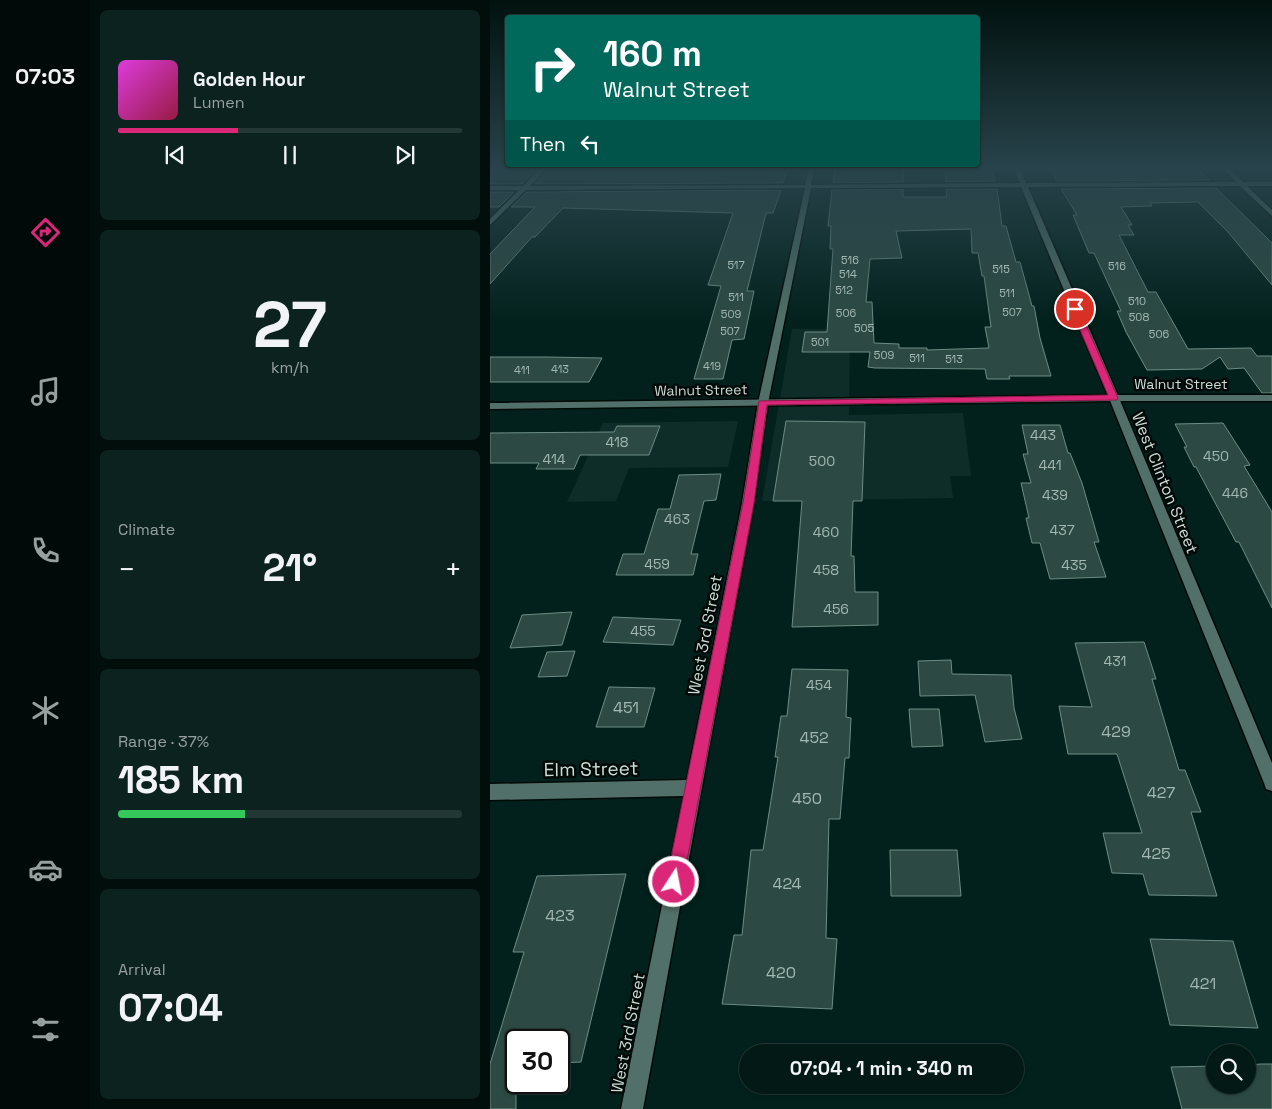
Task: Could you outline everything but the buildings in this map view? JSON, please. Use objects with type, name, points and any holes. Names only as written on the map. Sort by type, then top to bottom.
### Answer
[{"type":"street","name":"West 3rd Street","points":[[632,1109],[748,503],[763,403],[801,219]]},
{"type":"street","name":"West Clinton Street","points":[[1038,219],[1114,398],[1272,784]]},
{"type":"street","name":"Walnut Street","points":[[490,406],[1114,398],[1272,398]]},
{"type":"street","name":"Elm Street","points":[[490,792],[692,788]]},
{"type":"shaded area","points":[[792,329],[850,329],[849,415],[963,413],[971,476],[950,476],[953,498],[762,501]]},
{"type":"shaded area","points":[[738,421],[728,467],[629,468],[616,501],[567,502],[603,423]]},
{"type":"route","points":[[674,882],[748,503],[763,403],[1114,398],[1104,380],[1075,309]]}]
